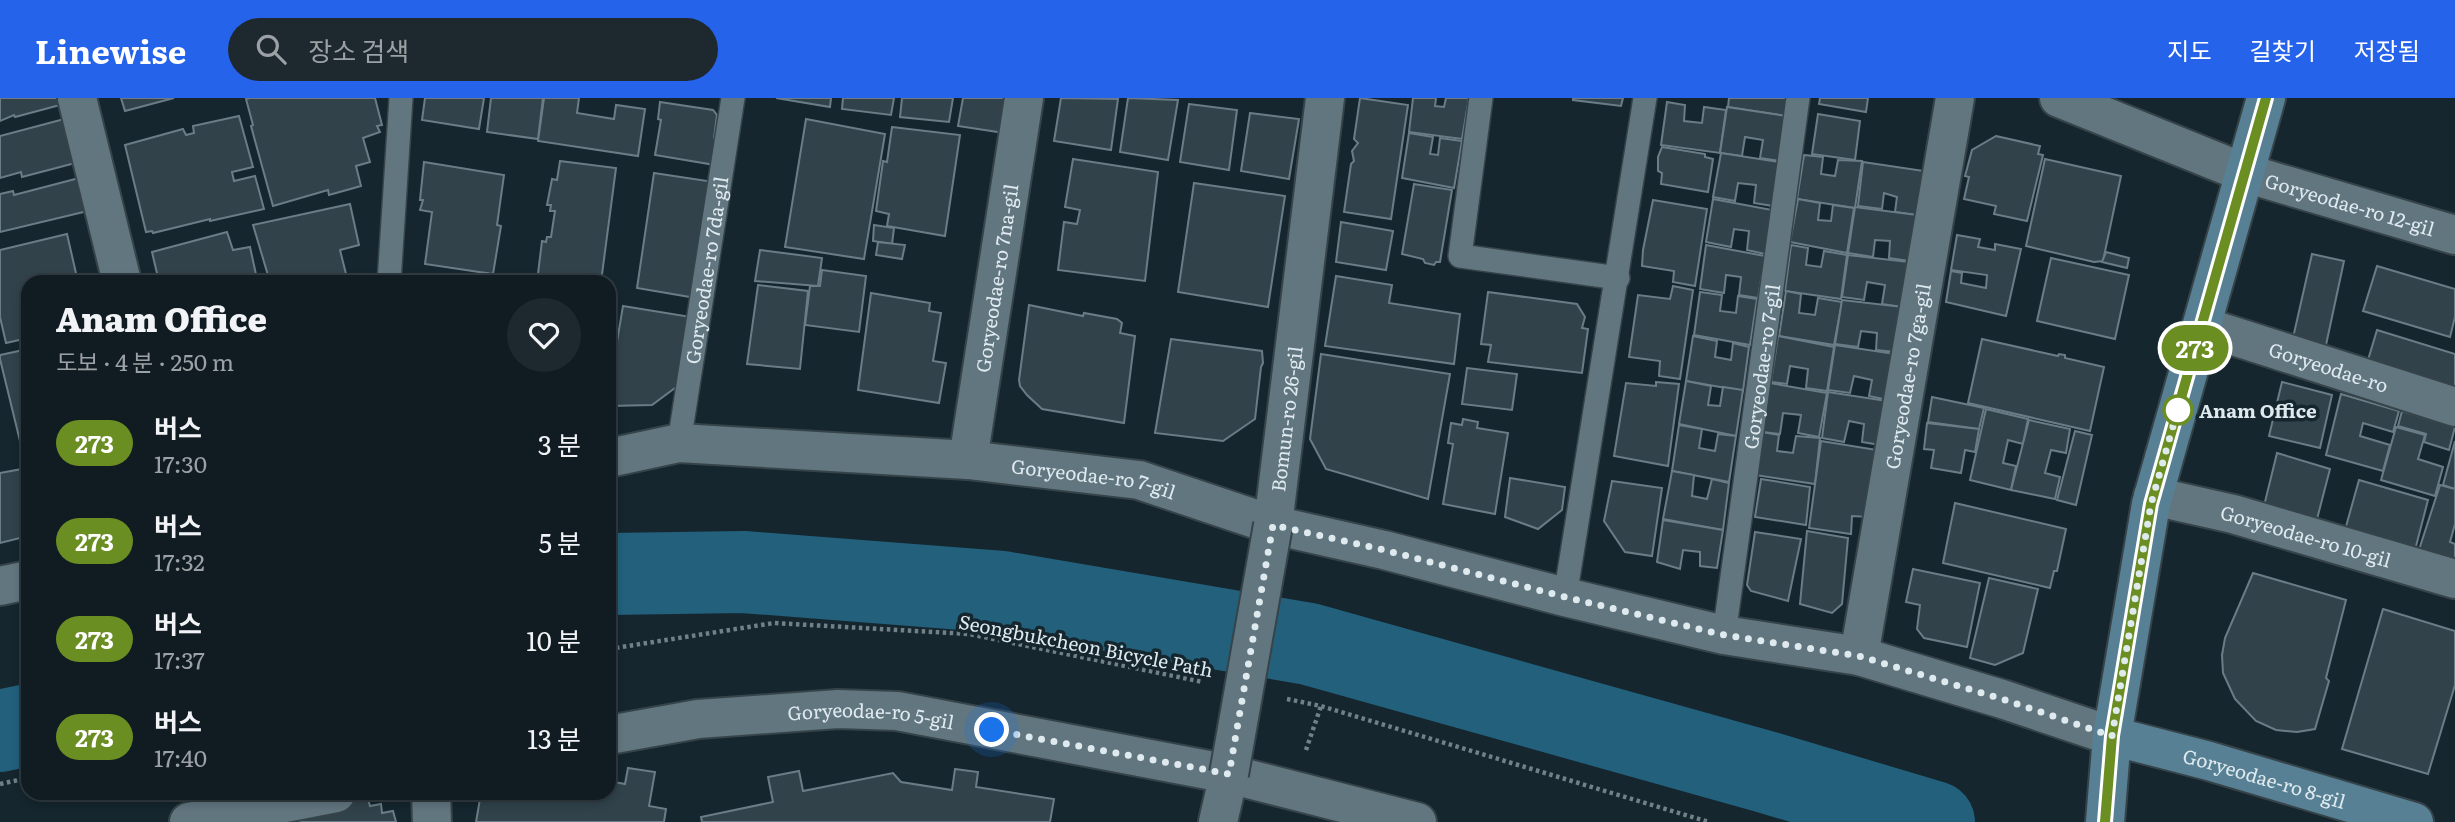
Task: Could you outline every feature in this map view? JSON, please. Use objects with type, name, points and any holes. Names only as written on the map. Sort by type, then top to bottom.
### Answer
[{"type":"main road","points":[[2105,822],[2111,753],[2153,496],[2266,98]]},
{"type":"main road","name":"Goryeodae-ro 8-gil","points":[[2111,753],[2209,761],[2414,822]]},
{"type":"street","points":[[77,98],[120,275]]},
{"type":"street","name":"Goryeodae-ro 7na-gil","points":[[968,460],[1024,98]]},
{"type":"street","name":"Bomun-ro 26-gil","points":[[1218,822],[1273,525],[1325,98]]},
{"type":"street","name":"Goryeodae-ro 7ga-gil","points":[[1859,656],[1955,98]]},
{"type":"street","name":"Goryeodae-ro 12-gil","points":[[2059,98],[2245,173],[2455,235]]},
{"type":"street","name":"Goryeodae-ro","points":[[2202,326],[2455,407]]},
{"type":"street","name":"Goryeodae-ro 7-gil","points":[[616,456],[678,443],[968,460],[1139,480],[1273,525],[1384,550],[1565,597],[1724,635],[1859,656],[2002,699],[2111,753]]},
{"type":"street","name":"Goryeodae-ro 10-gil","points":[[2153,496],[2233,514],[2455,579]]},
{"type":"street","points":[[0,586],[21,582]]},
{"type":"street","name":"Goryeodae-ro 5-gil","points":[[616,735],[698,719],[838,709],[897,711],[1229,774],[1417,822]]},
{"type":"street","points":[[189,822],[301,800]]},
{"type":"street","points":[[432,800],[432,822]]},
{"type":"lane","points":[[388,275],[401,98]]},
{"type":"lane","name":"Goryeodae-ro 7da-gil","points":[[678,443],[733,98]]},
{"type":"lane","points":[[1481,98],[1461,256],[1618,278]]},
{"type":"lane","points":[[1565,597],[1645,98]]},
{"type":"lane","name":"Goryeodae-ro 7-gil","points":[[1724,635],[1798,98]]},
{"type":"path","name":"Seongbukcheon Bicycle Path","points":[[616,648],[774,623],[969,634],[1213,684]]},
{"type":"path","points":[[1280,698],[1321,706],[1709,822]]},
{"type":"path","points":[[0,784],[21,780]]},
{"type":"building","points":[[0,98],[59,98],[60,105],[15,117],[14,115],[0,121]]},
{"type":"building","points":[[121,98],[174,98],[125,111]]},
{"type":"building","points":[[375,98],[382,125],[377,126],[380,132],[363,138],[370,162],[356,166],[361,186],[329,195],[328,190],[273,206],[251,126],[253,125],[246,99]]},
{"type":"building","points":[[425,98],[484,98],[479,129],[422,120]]},
{"type":"building","points":[[491,98],[543,98],[538,139],[487,132]]},
{"type":"building","points":[[544,98],[579,98],[577,113],[614,119],[616,105],[645,109],[638,156],[538,141]]},
{"type":"building","points":[[776,98],[831,98],[830,107]]},
{"type":"building","points":[[843,98],[894,98],[891,115],[842,109]]},
{"type":"building","points":[[902,98],[953,98],[949,122],[900,117]]},
{"type":"building","points":[[963,98],[1017,98],[1011,134],[958,126]]},
{"type":"building","points":[[1061,98],[1118,99],[1111,150],[1054,141]]},
{"type":"building","points":[[1128,98],[1178,100],[1168,160],[1120,152]]},
{"type":"building","points":[[1360,98],[1408,105],[1391,219],[1344,212],[1351,164],[1354,161],[1352,151],[1358,143],[1354,139]]},
{"type":"building","points":[[1413,98],[1436,98],[1435,106],[1444,107],[1446,98],[1469,98],[1462,139],[1409,132]]},
{"type":"building","points":[[1573,98],[1623,98],[1621,106]]},
{"type":"building","points":[[1729,98],[1789,98],[1786,116],[1728,107]]},
{"type":"building","points":[[1820,98],[1868,98],[1866,112],[1819,104]]},
{"type":"building","points":[[660,102],[713,110],[717,115],[714,138],[721,140],[715,165],[655,155],[661,120],[658,119]]},
{"type":"building","points":[[1667,102],[1685,105],[1684,121],[1702,123],[1704,107],[1726,110],[1720,153],[1661,145]]},
{"type":"building","points":[[1189,104],[1237,110],[1229,170],[1180,162]]},
{"type":"building","points":[[1727,107],[1787,116],[1780,161],[1760,158],[1763,140],[1745,137],[1742,156],[1720,153]]},
{"type":"building","points":[[1250,113],[1299,119],[1289,179],[1241,171]]},
{"type":"building","points":[[1818,114],[1860,121],[1855,160],[1812,154]]},
{"type":"building","points":[[239,116],[253,167],[232,172],[234,181],[255,176],[264,209],[153,233],[146,232],[125,145],[183,129],[186,135],[194,133],[193,126]]},
{"type":"building","points":[[68,118],[79,162],[22,177],[21,172],[0,178],[0,136]]},
{"type":"building","points":[[806,119],[885,134],[864,259],[785,247]]},
{"type":"building","points":[[892,127],[960,135],[945,236],[887,226],[889,214],[876,211],[883,161],[887,162]]},
{"type":"building","points":[[1409,133],[1433,137],[1430,154],[1438,155],[1440,138],[1462,141],[1454,188],[1402,178]]},
{"type":"building","points":[[1996,136],[2040,146],[2038,154],[2043,155],[2027,221],[1994,214],[1996,206],[1964,199],[1969,177],[1965,176],[1972,150]]},
{"type":"building","points":[[1662,147],[1705,154],[1705,157],[1713,159],[1708,192],[1661,184],[1662,173],[1658,171],[1658,157]]},
{"type":"building","points":[[1721,153],[1779,162],[1773,206],[1754,203],[1756,185],[1738,183],[1735,201],[1713,197]]},
{"type":"building","points":[[1804,155],[1823,157],[1821,174],[1835,176],[1838,160],[1862,161],[1855,208],[1797,199]]},
{"type":"building","points":[[1073,159],[1158,172],[1145,281],[1058,270],[1064,222],[1077,224],[1080,210],[1065,207]]},
{"type":"building","points":[[2045,159],[2121,176],[2103,261],[2094,262],[2026,246]]},
{"type":"building","points":[[560,161],[616,168],[602,275],[538,275],[542,241],[546,242],[547,237],[551,237],[555,211],[550,211],[551,205],[547,205],[552,179],[557,180]]},
{"type":"building","points":[[424,162],[504,175],[497,225],[501,226],[493,274],[425,264],[432,212],[420,210],[423,200],[420,200]]},
{"type":"building","points":[[1863,162],[1924,171],[1917,215],[1895,212],[1897,197],[1884,193],[1882,209],[1858,206]]},
{"type":"building","points":[[654,173],[714,182],[696,298],[637,288]]},
{"type":"building","points":[[83,177],[92,210],[0,232],[0,194],[13,191],[14,195]]},
{"type":"building","points":[[1194,183],[1285,196],[1268,307],[1178,292]]},
{"type":"building","points":[[1414,184],[1452,190],[1440,262],[1434,265],[1402,254]]},
{"type":"building","points":[[1713,199],[1772,210],[1765,254],[1747,250],[1749,231],[1734,229],[1731,247],[1706,242]]},
{"type":"building","points":[[1798,199],[1820,203],[1818,220],[1831,221],[1833,205],[1854,208],[1847,253],[1790,242]]},
{"type":"building","points":[[1653,200],[1707,209],[1695,286],[1673,282],[1674,271],[1642,266]]},
{"type":"building","points":[[350,204],[359,245],[340,250],[346,275],[268,275],[253,225]]},
{"type":"building","points":[[1855,207],[1917,215],[1909,261],[1889,258],[1890,241],[1875,240],[1873,257],[1848,253]]},
{"type":"building","points":[[1341,222],[1393,231],[1386,270],[1336,262]]},
{"type":"building","points":[[874,225],[894,228],[892,244],[873,241]]},
{"type":"building","points":[[227,232],[233,250],[250,247],[256,275],[157,275],[152,252]]},
{"type":"building","points":[[67,234],[76,275],[21,275],[21,340],[6,343],[0,317],[0,250]]},
{"type":"building","points":[[1957,235],[1980,239],[1978,247],[1995,250],[1995,244],[2021,249],[2006,316],[1946,302],[1951,271],[1962,273],[1961,283],[1986,288],[1987,275],[1951,270]]},
{"type":"building","points":[[878,242],[905,245],[902,259],[876,255]]},
{"type":"building","points":[[1706,245],[1765,256],[1758,298],[1739,295],[1741,277],[1726,275],[1724,293],[1700,289]]},
{"type":"building","points":[[1791,245],[1808,248],[1806,265],[1821,267],[1824,251],[1847,255],[1841,299],[1785,291]]},
{"type":"building","points":[[760,250],[822,258],[818,286],[755,281]]},
{"type":"building","points":[[2106,252],[2129,258],[2127,268],[2102,262]]},
{"type":"building","points":[[2312,254],[2344,261],[2323,359],[2290,351]]},
{"type":"building","points":[[1848,255],[1909,262],[1902,307],[1882,304],[1885,285],[1867,282],[1864,300],[1842,297]]},
{"type":"building","points":[[2051,258],[2129,275],[2115,339],[2037,321]]},
{"type":"building","points":[[2377,266],[2455,289],[2455,317],[2450,337],[2363,311]]},
{"type":"building","points":[[822,270],[866,276],[859,332],[805,325],[810,286],[820,286]]},
{"type":"building","points":[[1336,276],[1392,285],[1389,303],[1460,314],[1454,364],[1325,346]]},
{"type":"building","points":[[758,285],[808,291],[800,369],[747,364]]},
{"type":"building","points":[[1673,286],[1693,290],[1680,379],[1659,376],[1660,361],[1629,357],[1638,295],[1670,299]]},
{"type":"building","points":[[1786,291],[1801,294],[1799,313],[1815,315],[1818,298],[1842,302],[1834,345],[1779,336]]},
{"type":"building","points":[[1488,292],[1577,304],[1585,317],[1582,328],[1588,329],[1582,373],[1488,362],[1491,345],[1481,344]]},
{"type":"building","points":[[1700,292],[1722,295],[1720,311],[1736,313],[1738,296],[1757,299],[1750,345],[1694,335]]},
{"type":"building","points":[[871,293],[930,303],[929,311],[941,313],[933,361],[946,363],[939,403],[858,390]]},
{"type":"building","points":[[1842,300],[1903,307],[1895,352],[1876,350],[1877,333],[1861,331],[1858,347],[1835,344]]},
{"type":"building","points":[[1029,305],[1083,316],[1084,313],[1117,319],[1122,323],[1120,333],[1135,336],[1124,423],[1042,409],[1027,395],[1019,380]]},
{"type":"building","points":[[623,306],[691,317],[683,382],[652,405],[616,406],[616,348]]},
{"type":"building","points":[[2377,330],[2455,354],[2455,398],[2365,370]]},
{"type":"building","points":[[1693,336],[1717,341],[1715,357],[1731,360],[1733,343],[1749,347],[1743,391],[1686,381]]},
{"type":"building","points":[[1778,336],[1834,347],[1827,391],[1806,388],[1808,369],[1790,366],[1787,384],[1771,382]]},
{"type":"building","points":[[1171,339],[1262,351],[1263,363],[1255,419],[1223,441],[1155,433]]},
{"type":"building","points":[[1982,339],[2058,356],[2065,355],[2065,358],[2104,367],[2090,431],[1968,403]]},
{"type":"building","points":[[1835,345],[1895,354],[1888,400],[1869,396],[1872,380],[1854,376],[1850,393],[1828,390]]},
{"type":"building","points":[[21,350],[21,445],[0,359],[0,355]]},
{"type":"building","points":[[1321,354],[1450,374],[1428,499],[1326,469],[1310,439]]},
{"type":"building","points":[[1467,368],[1517,374],[1512,410],[1462,404]]},
{"type":"building","points":[[1686,381],[1711,386],[1708,405],[1720,406],[1723,387],[1743,390],[1736,436],[1679,424]]},
{"type":"building","points":[[1656,382],[1679,384],[1668,466],[1614,456],[1626,383],[1656,386]]},
{"type":"building","points":[[2282,382],[2332,395],[2320,448],[2269,436]]},
{"type":"building","points":[[1770,383],[1827,393],[1819,437],[1798,433],[1801,415],[1783,413],[1780,434],[1762,432]]},
{"type":"building","points":[[1828,392],[1887,401],[1880,445],[1862,442],[1864,424],[1849,421],[1844,442],[1822,438]]},
{"type":"building","points":[[2341,394],[2399,411],[2393,432],[2363,423],[2360,436],[2390,445],[2383,471],[2326,455]]},
{"type":"building","points":[[1932,397],[1984,408],[1979,429],[1928,422]]},
{"type":"building","points":[[1986,409],[2028,419],[2023,444],[2008,440],[2003,463],[2016,466],[2011,490],[1970,480]]},
{"type":"building","points":[[2402,411],[2455,427],[2449,450],[2424,442],[2426,434],[2398,426]]},
{"type":"building","points":[[1463,419],[1478,422],[1477,428],[1508,433],[1495,514],[1443,504],[1453,444],[1448,443],[1451,423],[1462,425]]},
{"type":"building","points":[[2029,420],[2070,429],[2066,453],[2051,450],[2045,473],[2060,477],[2055,499],[2011,490]]},
{"type":"building","points":[[1927,423],[1979,429],[1975,452],[1965,450],[1961,473],[1931,468],[1934,450],[1924,449]]},
{"type":"building","points":[[1679,425],[1702,429],[1699,448],[1715,451],[1718,434],[1736,436],[1729,482],[1672,471]]},
{"type":"building","points":[[2396,427],[2425,435],[2418,459],[2443,467],[2435,496],[2381,480]]},
{"type":"building","points":[[2075,431],[2092,435],[2076,505],[2057,500]]},
{"type":"building","points":[[1762,432],[1779,435],[1777,451],[1793,453],[1796,436],[1820,438],[1815,484],[1755,475]]},
{"type":"building","points":[[1821,441],[1877,450],[1868,517],[1852,516],[1851,534],[1809,528]]},
{"type":"building","points":[[2455,441],[2455,489],[2443,485]]},
{"type":"building","points":[[2277,453],[2330,469],[2316,523],[2263,510]]},
{"type":"building","points":[[21,469],[21,538],[0,543],[0,473]]},
{"type":"building","points":[[1672,471],[1694,475],[1692,496],[1707,499],[1712,479],[1729,483],[1723,530],[1663,519]]},
{"type":"building","points":[[1510,478],[1565,487],[1562,510],[1538,529],[1505,517]]},
{"type":"building","points":[[1761,479],[1810,487],[1806,525],[1755,517]]},
{"type":"building","points":[[2359,480],[2428,500],[2415,550],[2345,530]]},
{"type":"building","points":[[1612,481],[1662,488],[1652,556],[1625,552],[1604,521]]},
{"type":"building","points":[[2440,485],[2455,489],[2455,524],[2450,542],[2455,544],[2455,570],[2416,559]]},
{"type":"building","points":[[1955,503],[2066,529],[2057,571],[2054,571],[2050,588],[1943,563]]},
{"type":"building","points":[[1663,520],[1723,530],[1717,568],[1700,566],[1700,552],[1683,550],[1680,569],[1657,562]]},
{"type":"building","points":[[1807,531],[1848,538],[1842,604],[1832,613],[1800,604]]},
{"type":"building","points":[[1755,532],[1801,539],[1788,601],[1751,591],[1747,585]]},
{"type":"building","points":[[1913,569],[1980,583],[1967,647],[1924,638],[1917,629],[1920,605],[1906,602]]},
{"type":"building","points":[[2253,573],[2346,600],[2326,678],[2329,681],[2315,729],[2297,732],[2276,730],[2256,721],[2235,699],[2223,673],[2225,638]]},
{"type":"building","points":[[1989,578],[2038,589],[2023,653],[1995,665],[1970,658]]},
{"type":"building","points":[[2383,609],[2455,631],[2455,685],[2428,774],[2342,749]]},
{"type":"building","points":[[628,768],[655,772],[649,806],[666,809],[664,822],[476,822],[480,800],[616,800],[616,782],[625,784]]},
{"type":"building","points":[[955,769],[978,772],[976,787],[1054,799],[1050,822],[702,822],[701,817],[773,802],[768,777],[799,771],[803,791],[893,773],[901,782],[952,790]]},
{"type":"building","points":[[350,800],[368,800],[370,806],[381,804],[382,813],[393,811],[396,822],[289,822],[287,815]]},
{"type":"waterway","points":[[616,574],[743,572],[1002,592],[1309,644],[1934,822]]},
{"type":"waterway","points":[[0,731],[21,726]]},
{"type":"bus line","name":"273","points":[[2105,822],[2112,736],[2151,504],[2266,98]]},
{"type":"place","name":"Anam Office","points":[[2178,410]]},
{"type":"route","points":[[992,730],[1229,774],[1273,525],[1724,635],[1859,656],[2002,699],[2112,736],[2151,504],[2181,398],[2178,410]]}]
